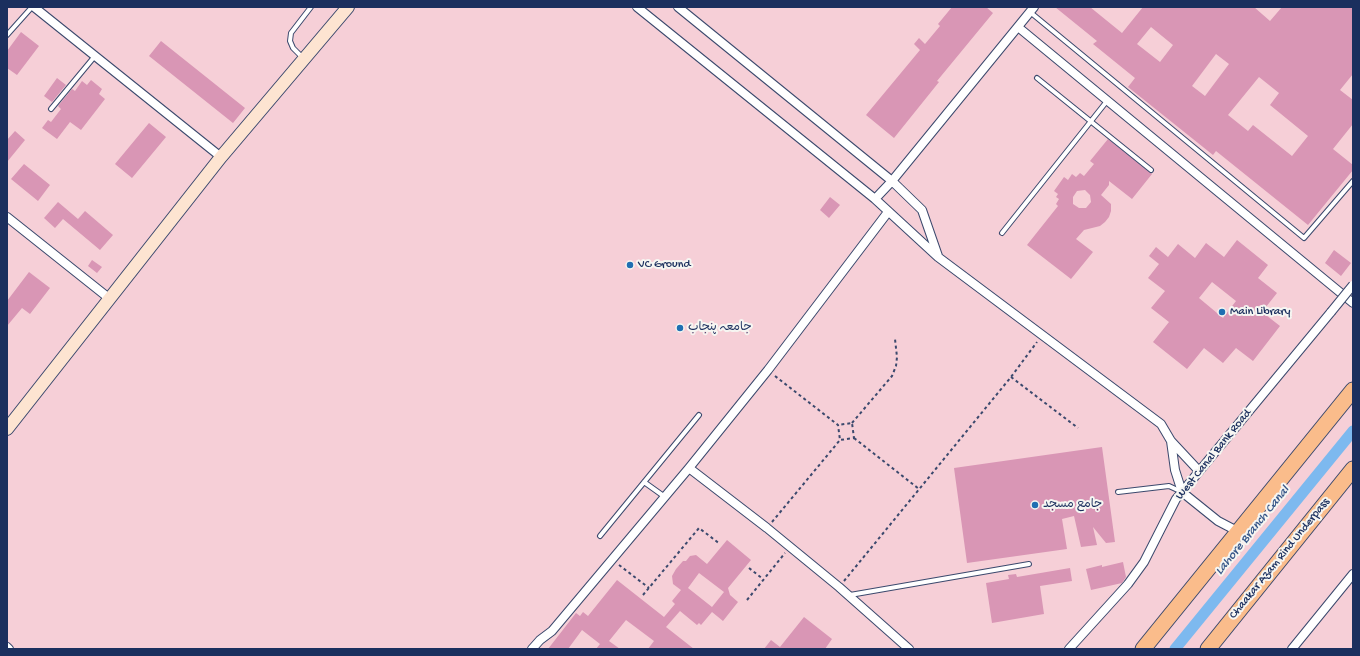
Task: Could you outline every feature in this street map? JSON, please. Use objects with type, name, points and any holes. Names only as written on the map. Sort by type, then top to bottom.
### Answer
[{"type":"highway","points":[[1144,649],[1353,390]]},
{"type":"highway","name":"Chaakar Azam Rind Underpass","points":[[1208,649],[1353,468]]},
{"type":"street","points":[[33,7],[221,157]]},
{"type":"street","points":[[7,429],[221,157],[348,7]]},
{"type":"street","points":[[637,7],[875,199],[938,257],[1161,424],[1172,441],[1199,471]]},
{"type":"street","points":[[678,7],[892,181],[922,210],[938,257]]},
{"type":"street","points":[[875,199],[892,181],[1032,10]]},
{"type":"street","points":[[1018,27],[1353,303]]},
{"type":"street","points":[[532,649],[540,640],[552,631],[689,468],[768,370],[888,212]]},
{"type":"street","points":[[7,217],[110,299]]},
{"type":"street","name":"West Canal Bank Road","points":[[1069,649],[1128,584],[1144,562],[1176,499],[1353,285]]},
{"type":"street","points":[[1172,441],[1175,470],[1182,492],[1218,521],[1238,532]]},
{"type":"street","points":[[689,468],[768,528],[850,595],[909,649]]},
{"type":"street","points":[[1292,649],[1353,574]]},
{"type":"lane","points":[[7,35],[33,7]]},
{"type":"lane","points":[[304,59],[293,48],[290,41],[291,33],[311,7]]},
{"type":"lane","points":[[1032,10],[1304,238],[1353,181]]},
{"type":"lane","points":[[51,109],[95,56]]},
{"type":"lane","points":[[1036,78],[1151,170]]},
{"type":"lane","points":[[1002,233],[1108,101]]},
{"type":"lane","points":[[600,536],[699,415]]},
{"type":"lane","points":[[644,482],[665,497]]},
{"type":"lane","points":[[1118,492],[1169,486],[1182,492]]},
{"type":"lane","points":[[850,595],[1029,564]]},
{"type":"path","points":[[839,586],[1011,377],[1042,335]]},
{"type":"path","points":[[838,425],[852,422],[892,376],[896,366],[897,357],[895,339]]},
{"type":"path","points":[[768,370],[838,425],[840,440]]},
{"type":"path","points":[[1011,377],[1078,428]]},
{"type":"path","points":[[852,422],[854,438],[919,489]]},
{"type":"path","points":[[768,528],[840,440],[854,438]]},
{"type":"path","points":[[643,595],[699,528],[720,544]]},
{"type":"path","points":[[747,600],[790,546]]},
{"type":"path","points":[[612,559],[649,589]]},
{"type":"path","points":[[750,568],[763,579]]},
{"type":"shaded area","name":"جامعہ پنجاب","points":[[7,7],[1353,7],[1353,649],[7,649]]},
{"type":"building","points":[[952,7],[986,7],[993,13],[937,81],[939,82],[894,138],[866,115],[920,50],[914,44],[919,38],[925,44],[940,26],[938,24]]},
{"type":"building","points":[[1055,7],[1090,7],[1122,33],[1143,7],[1254,7],[1270,21],[1282,7],[1353,7],[1353,74],[1340,90],[1353,100],[1353,124],[1333,149],[1353,165],[1353,170],[1308,225],[1216,151],[1213,155],[1128,87],[1135,78],[1093,44],[1097,41]],"holes":[[[1151,27],[1173,45],[1160,62],[1137,44]],[[1216,54],[1229,64],[1205,96],[1192,86]],[[1259,77],[1279,93],[1270,105],[1308,136],[1292,156],[1253,125],[1248,131],[1228,115]]]},
{"type":"building","points":[[21,32],[39,46],[17,75],[7,68],[7,51]]},
{"type":"building","points":[[161,41],[245,108],[233,123],[149,56]]},
{"type":"building","points":[[57,78],[66,85],[52,102],[44,96]]},
{"type":"building","points":[[91,80],[102,89],[99,94],[105,99],[81,130],[70,122],[57,139],[42,128],[48,120],[51,122],[61,109],[58,106],[72,89],[75,91],[82,81],[87,85]]},
{"type":"building","points":[[149,123],[166,137],[132,178],[115,164]]},
{"type":"building","points":[[15,131],[25,140],[7,162],[7,140]]},
{"type":"building","points":[[1108,139],[1152,174],[1132,199],[1109,181],[1109,185],[1101,195],[1111,204],[1109,217],[1100,226],[1084,230],[1076,239],[1093,252],[1071,279],[1027,245],[1058,206],[1056,204],[1059,199],[1056,197],[1058,194],[1054,191],[1064,177],[1068,180],[1072,174],[1076,177],[1080,173],[1084,176],[1094,164],[1090,161]],"holes":[[[1085,190],[1090,195],[1091,202],[1086,208],[1079,208],[1073,204],[1073,197],[1077,191]]]},
{"type":"building","points":[[24,164],[50,185],[38,201],[11,179]]},
{"type":"building","points":[[830,197],[840,205],[829,218],[820,210]]},
{"type":"building","points":[[58,202],[78,219],[85,211],[113,235],[100,250],[63,219],[55,228],[44,218]]},
{"type":"building","points":[[1237,240],[1268,265],[1258,278],[1277,293],[1262,312],[1280,326],[1253,361],[1236,348],[1223,363],[1204,348],[1187,369],[1153,342],[1169,322],[1151,308],[1165,291],[1148,278],[1159,264],[1149,256],[1156,247],[1168,257],[1178,244],[1195,258],[1206,243],[1224,257]],"holes":[[[1212,282],[1236,301],[1223,318],[1199,298]]]},
{"type":"building","points":[[1334,250],[1351,263],[1341,276],[1325,263]]},
{"type":"building","points":[[92,260],[102,267],[97,273],[88,266]]},
{"type":"building","points":[[29,272],[50,288],[30,314],[22,308],[7,326],[7,301]]},
{"type":"building","name":"جامع مسجد","points":[[1102,447],[1115,542],[1106,543],[1093,527],[1097,545],[1081,547],[1074,516],[1062,519],[1067,549],[967,563],[954,468]]},
{"type":"building","points":[[727,540],[751,560],[728,588],[730,595],[738,602],[723,621],[712,612],[701,625],[699,623],[697,625],[680,611],[666,627],[694,649],[648,649],[654,641],[626,620],[609,641],[620,649],[596,649],[600,644],[582,630],[568,649],[548,649],[576,613],[580,616],[583,612],[588,616],[617,580],[664,617],[675,604],[672,601],[681,590],[673,584],[672,576],[676,569],[690,556],[696,555],[707,564]],"holes":[[[699,573],[724,592],[712,607],[688,588]]]},
{"type":"building","points":[[1123,562],[1126,577],[1122,583],[1091,590],[1086,569]]},
{"type":"building","points":[[1070,568],[1072,581],[1040,586],[1044,614],[992,623],[986,583],[1009,579],[1008,575],[1016,574],[1017,577]]},
{"type":"building","points":[[804,617],[832,639],[825,649],[764,649],[771,640],[780,647]]},
{"type":"waterway","name":"Lahore Branch Canal","points":[[1175,649],[1353,431]]},
{"type":"place","name":"VC Ground","points":[[630,265]]},
{"type":"place","name":"Main Library","points":[[1222,312]]},
{"type":"place","name":"جامعہ پنجاب","points":[[680,328]]},
{"type":"place","name":"جامع مسجد","points":[[1035,505]]}]
